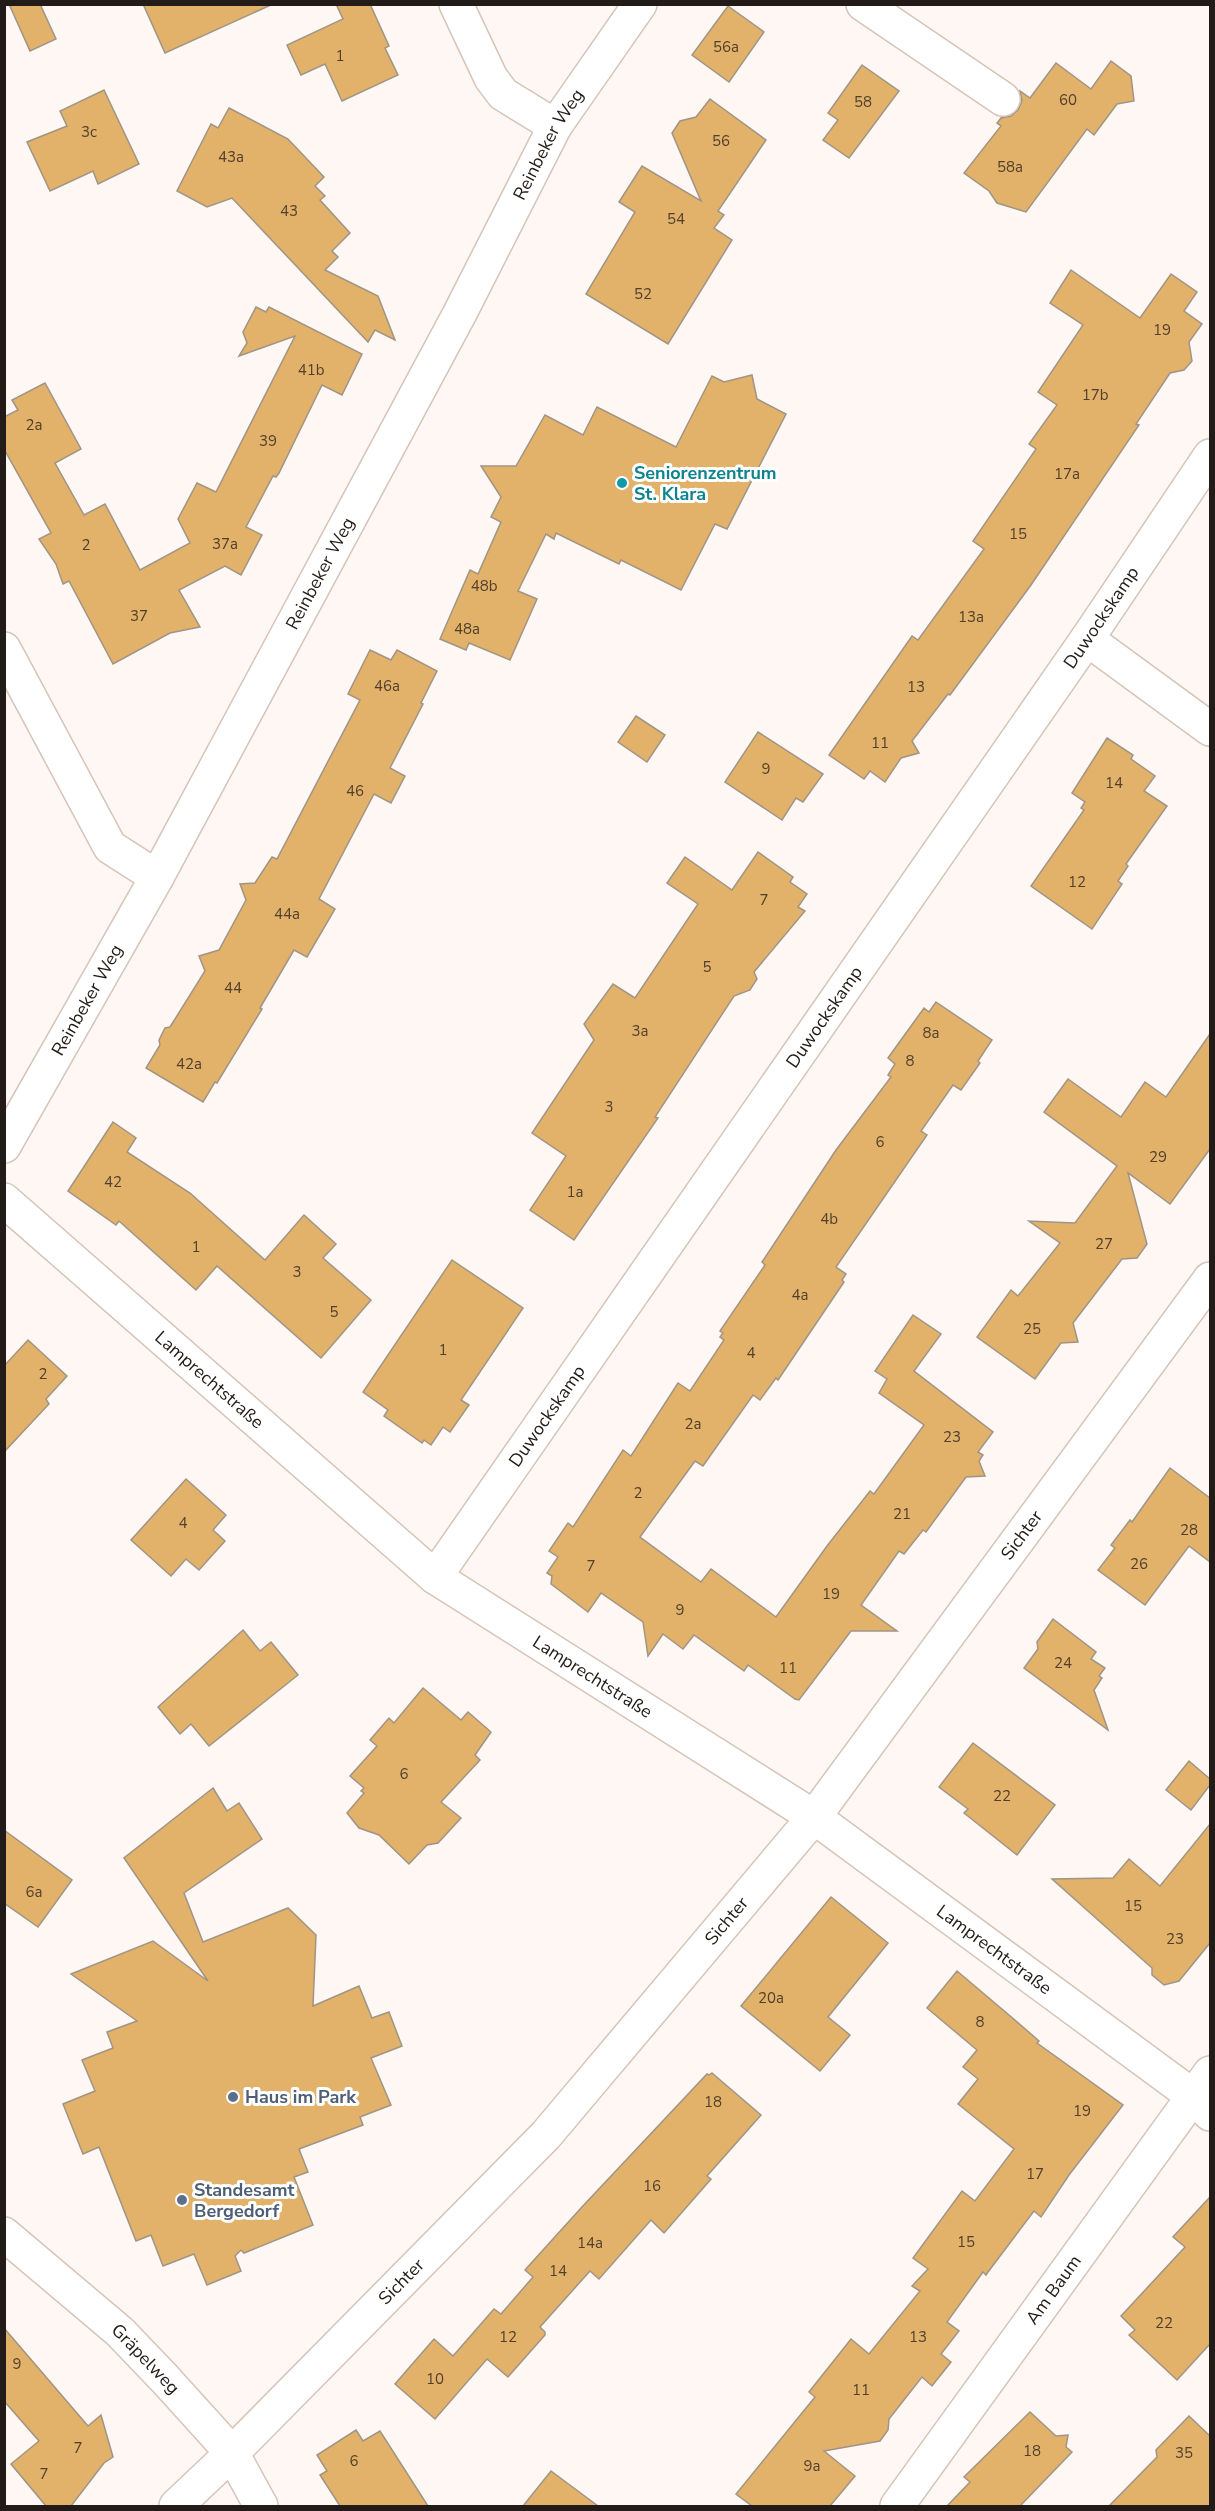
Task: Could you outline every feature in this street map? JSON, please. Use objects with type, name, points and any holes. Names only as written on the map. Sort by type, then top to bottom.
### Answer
[{"type":"street","points":[[456,4],[491,78],[503,94],[555,126]]},
{"type":"street","name":"Reinbeker Weg","points":[[4,1146],[157,877],[455,323],[555,126],[640,4]]},
{"type":"street","points":[[863,4],[1003,99]]},
{"type":"street","name":"Duwockskamp","points":[[435,1577],[1087,639],[1210,456]]},
{"type":"street","points":[[1087,639],[1210,729]]},
{"type":"street","points":[[4,649],[110,847],[157,877]]},
{"type":"street","name":"Lamprechtstraße","points":[[4,1200],[435,1577],[814,1817],[1205,2094]]},
{"type":"street","name":"Sichter","points":[[176,2506],[232,2453],[546,2135],[814,1817],[1210,1279]]},
{"type":"street","name":"Am Baum","points":[[897,2506],[1205,2094]]},
{"type":"street","name":"Gräpelweg","points":[[4,2234],[120,2331],[232,2453],[261,2506]]},
{"type":"building","points":[[9,4],[40,4],[56,39],[30,51]]},
{"type":"building","points":[[143,4],[273,4],[165,53]]},
{"type":"building","points":[[336,4],[370,4],[389,46],[385,48],[398,75],[342,101],[325,64],[301,75],[287,45],[343,19]]},
{"type":"building","points":[[728,6],[764,32],[729,82],[692,55]]},
{"type":"building","points":[[1111,61],[1131,76],[1134,101],[1117,104],[1094,135],[1087,129],[1026,212],[997,203],[989,191],[964,173],[1001,126],[997,123],[1001,118],[1011,116],[1018,110],[1022,101],[1020,91],[1030,98],[1056,63],[1091,89]]},
{"type":"building","points":[[862,65],[899,91],[849,158],[823,140],[838,120],[828,113]]},
{"type":"building","points":[[104,90],[139,164],[98,184],[93,171],[50,191],[27,142],[67,126],[60,111]]},
{"type":"building","points":[[710,99],[766,140],[718,211],[724,215],[714,228],[732,240],[668,344],[586,294],[635,212],[619,202],[642,166],[701,201],[672,133],[680,121],[696,117]]},
{"type":"building","points":[[229,108],[288,139],[324,177],[315,186],[325,196],[320,200],[350,233],[332,251],[338,257],[325,270],[378,296],[395,340],[375,330],[368,342],[232,198],[207,207],[177,191],[211,124],[218,128]]},
{"type":"building","points":[[1071,270],[1140,318],[1171,274],[1197,292],[1184,311],[1202,324],[1189,342],[1192,361],[1184,370],[1170,373],[1136,424],[1139,425],[1031,585],[950,695],[948,694],[912,741],[919,753],[901,758],[885,782],[870,771],[864,779],[829,755],[912,636],[918,640],[984,549],[973,541],[1036,449],[1029,444],[1057,405],[1038,392],[1083,325],[1050,303]]},
{"type":"building","points":[[256,307],[266,312],[269,307],[362,354],[342,395],[322,385],[279,473],[276,477],[273,476],[246,527],[262,535],[241,575],[225,566],[179,590],[200,627],[170,633],[113,664],[69,581],[63,584],[56,564],[39,539],[51,533],[4,449],[4,417],[18,410],[12,400],[45,383],[81,449],[55,463],[84,515],[105,504],[140,570],[190,543],[178,519],[197,483],[216,492],[295,336],[239,356],[247,343],[243,332]]},
{"type":"building","name":"Seniorenzentrum St. Klara","points":[[752,375],[757,399],[786,414],[727,529],[715,524],[681,590],[621,560],[619,564],[556,533],[554,539],[546,534],[518,591],[537,599],[510,660],[469,643],[466,650],[440,639],[470,570],[478,574],[501,522],[491,517],[501,497],[481,466],[516,466],[545,415],[583,435],[597,407],[676,447],[712,376],[724,382]]},
{"type":"building","points":[[370,650],[391,660],[397,650],[437,671],[390,768],[405,776],[391,803],[374,794],[319,899],[335,909],[307,957],[294,950],[260,1008],[262,1009],[203,1102],[146,1068],[160,1045],[159,1040],[165,1028],[170,1027],[205,971],[199,956],[219,950],[246,900],[240,884],[255,883],[272,857],[277,859],[360,700],[348,694]]},
{"type":"building","points":[[636,716],[665,735],[647,762],[618,742]]},
{"type":"building","points":[[758,732],[823,774],[803,802],[796,798],[782,820],[725,782]]},
{"type":"building","points":[[1107,738],[1133,755],[1131,759],[1155,776],[1144,791],[1167,806],[1126,864],[1128,866],[1118,881],[1122,884],[1092,929],[1031,886],[1084,810],[1081,808],[1085,802],[1072,793]]},
{"type":"building","points":[[758,852],[793,877],[790,882],[807,894],[798,907],[805,911],[754,972],[757,979],[750,990],[734,996],[655,1117],[658,1118],[574,1240],[530,1210],[566,1156],[532,1133],[594,1040],[584,1024],[613,984],[635,998],[698,904],[667,883],[685,857],[732,890]]},
{"type":"building","points":[[936,1002],[992,1040],[978,1061],[980,1063],[961,1090],[953,1085],[921,1131],[927,1135],[836,1267],[846,1274],[842,1280],[844,1282],[778,1380],[776,1378],[760,1400],[753,1395],[703,1466],[695,1461],[640,1537],[701,1582],[711,1569],[776,1617],[827,1546],[870,1491],[874,1494],[924,1425],[879,1393],[887,1379],[875,1371],[913,1315],[941,1334],[914,1371],[993,1432],[978,1452],[983,1455],[979,1461],[985,1476],[966,1477],[926,1532],[923,1530],[904,1554],[899,1551],[861,1605],[897,1631],[851,1631],[799,1700],[748,1665],[744,1671],[694,1635],[683,1649],[663,1634],[648,1656],[643,1622],[601,1593],[588,1612],[551,1584],[552,1576],[547,1573],[558,1557],[549,1551],[568,1523],[573,1527],[623,1450],[631,1456],[678,1383],[690,1391],[724,1340],[720,1337],[723,1333],[720,1331],[765,1265],[762,1262],[836,1150],[891,1077],[888,1075],[895,1064],[888,1058],[924,1008],[929,1012]]},
{"type":"building","points":[[1210,1034],[1210,1149],[1170,1204],[1128,1173],[1147,1244],[1137,1258],[1122,1259],[1073,1323],[1078,1342],[1061,1343],[1035,1379],[977,1337],[1011,1290],[1018,1296],[1060,1243],[1029,1221],[1075,1223],[1117,1166],[1044,1112],[1068,1079],[1121,1117],[1145,1082],[1166,1097]]},
{"type":"building","points":[[113,1122],[136,1138],[127,1152],[190,1193],[265,1260],[304,1215],[336,1244],[323,1258],[371,1300],[321,1358],[217,1266],[196,1290],[119,1221],[116,1225],[68,1191]]},
{"type":"building","points":[[452,1260],[523,1308],[461,1400],[469,1405],[450,1432],[443,1427],[431,1445],[424,1440],[422,1443],[384,1416],[388,1410],[363,1392]]},
{"type":"building","points":[[28,1340],[67,1376],[46,1399],[49,1404],[4,1452],[4,1366]]},
{"type":"building","points":[[1170,1468],[1210,1498],[1210,1562],[1189,1546],[1145,1605],[1098,1570],[1115,1548],[1111,1545],[1130,1520],[1132,1522]]},
{"type":"building","points":[[186,1479],[226,1515],[213,1530],[225,1541],[199,1570],[186,1559],[171,1576],[131,1540]]},
{"type":"building","points":[[1053,1619],[1096,1652],[1091,1659],[1105,1668],[1094,1690],[1108,1730],[1024,1668],[1038,1649],[1037,1642]]},
{"type":"building","points":[[243,1630],[260,1651],[271,1642],[298,1675],[209,1746],[191,1724],[180,1734],[158,1707]]},
{"type":"building","points":[[423,1688],[461,1720],[468,1712],[491,1732],[475,1755],[480,1760],[441,1802],[461,1818],[438,1843],[427,1845],[409,1864],[379,1835],[359,1828],[347,1813],[364,1793],[361,1791],[364,1788],[350,1776],[377,1746],[370,1740],[389,1718],[394,1723]]},
{"type":"building","points":[[973,1743],[1055,1805],[1017,1855],[964,1813],[968,1809],[939,1787]]},
{"type":"building","points":[[1189,1761],[1210,1779],[1210,1785],[1191,1810],[1166,1790]]},
{"type":"building","name":"Haus im Park","points":[[213,1788],[227,1811],[239,1803],[262,1839],[184,1893],[203,1942],[288,1908],[316,1935],[313,2006],[359,1986],[372,2018],[389,2012],[402,2046],[371,2058],[391,2105],[360,2117],[363,2125],[299,2149],[308,2172],[294,2177],[313,2225],[244,2253],[241,2250],[235,2256],[241,2271],[207,2285],[194,2254],[163,2266],[151,2235],[136,2241],[99,2147],[83,2154],[63,2104],[95,2091],[82,2060],[113,2048],[107,2032],[137,2021],[71,1974],[153,1941],[208,1981],[124,1858]]},
{"type":"building","points":[[1210,1824],[1210,1943],[1179,1981],[1164,1985],[1152,1975],[1152,1968],[1052,1879],[1113,1878],[1129,1859],[1160,1886]]},
{"type":"building","points":[[4,1830],[72,1880],[38,1927],[4,1903]]},
{"type":"building","points":[[831,1897],[888,1943],[828,2017],[850,2035],[820,2071],[741,2006]]},
{"type":"building","points":[[957,1971],[1039,2041],[1037,2043],[1123,2105],[1069,2175],[1041,2217],[1034,2211],[986,2275],[983,2272],[947,2322],[959,2331],[941,2354],[951,2362],[932,2386],[922,2377],[889,2419],[888,2430],[880,2441],[824,2451],[855,2476],[830,2506],[752,2506],[736,2494],[815,2397],[809,2392],[851,2339],[869,2354],[920,2291],[912,2286],[928,2269],[913,2258],[962,2191],[975,2201],[1014,2149],[958,2104],[978,2079],[963,2067],[977,2050],[927,2008]]},
{"type":"building","points":[[712,2073],[761,2115],[707,2176],[711,2179],[664,2233],[651,2220],[599,2279],[590,2271],[540,2327],[545,2335],[508,2377],[487,2359],[435,2419],[395,2384],[434,2339],[453,2356],[494,2309],[501,2314],[533,2277],[525,2270],[707,2074]]},
{"type":"building","points":[[1210,2197],[1210,2344],[1177,2380],[1129,2335],[1135,2330],[1121,2316],[1185,2247],[1173,2237]]},
{"type":"building","points":[[4,2328],[88,2426],[101,2415],[113,2457],[104,2463],[71,2506],[46,2506],[11,2464],[39,2441],[4,2401]]},
{"type":"building","points":[[1030,2412],[1056,2436],[1068,2435],[1066,2447],[1072,2452],[1020,2506],[947,2506],[970,2482],[964,2477]]},
{"type":"building","points":[[1189,2416],[1210,2436],[1210,2506],[1109,2506],[1157,2457],[1156,2450]]},
{"type":"building","points":[[356,2430],[363,2441],[380,2431],[428,2506],[340,2506],[320,2475],[327,2471],[317,2455]]},
{"type":"building","points":[[551,2471],[598,2506],[523,2506]]},
{"type":"place","name":"Seniorenzentrum St. Klara","points":[[622,483]]},
{"type":"place","name":"Haus im Park","points":[[233,2097]]},
{"type":"place","name":"Standesamt Bergedorf","points":[[182,2200]]}]
